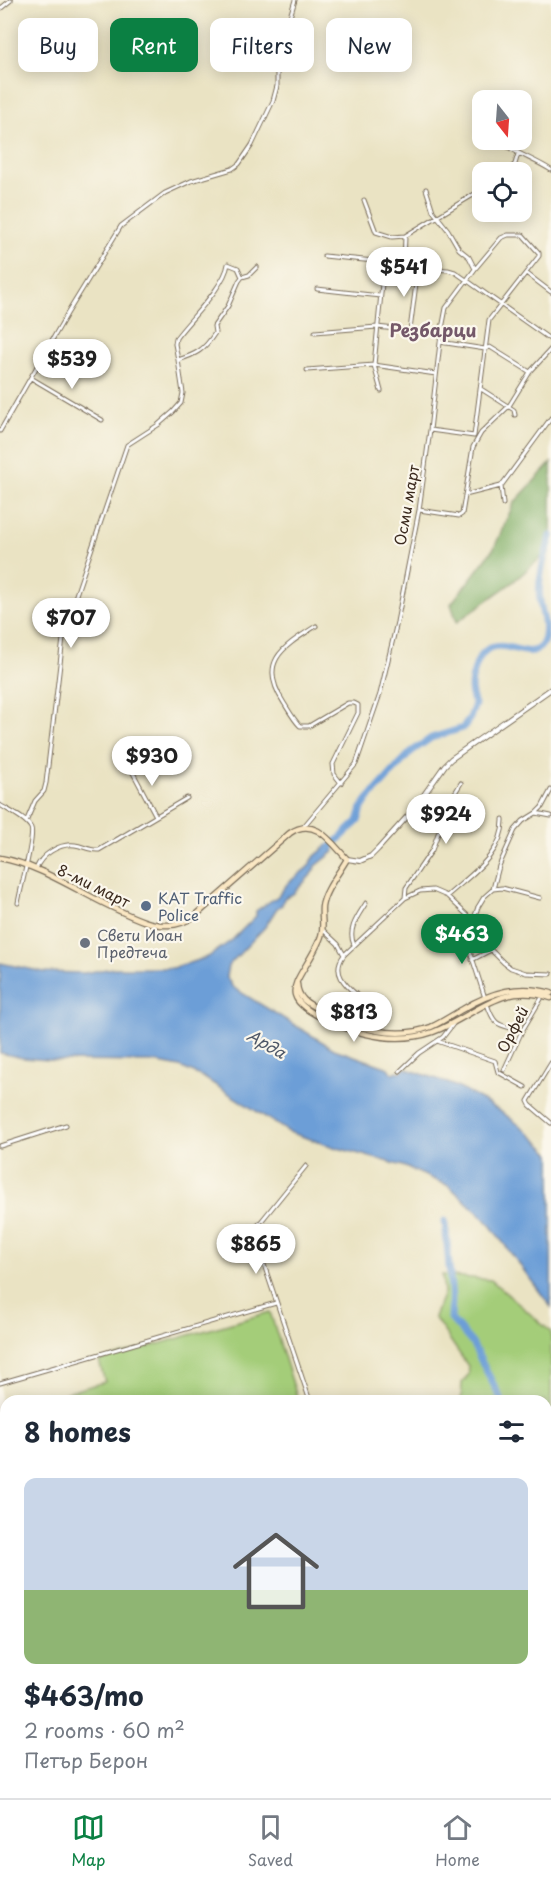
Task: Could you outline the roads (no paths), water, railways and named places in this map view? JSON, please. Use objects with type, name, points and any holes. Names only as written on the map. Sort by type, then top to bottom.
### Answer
[{"type":"main road","points":[[304,826],[315,828],[345,857],[324,902],[323,930],[319,942],[294,988],[296,999],[303,1008],[361,1034],[405,1038],[432,1032],[454,1022],[485,1000],[519,994],[551,998]]},
{"type":"main road","name":"8-ми март","points":[[0,858],[36,869],[129,915],[147,922],[169,925],[184,922],[195,916],[279,842],[304,826]]},
{"type":"main road","points":[[297,982],[301,999],[314,1007],[346,1022],[376,1031],[391,1032],[430,1027],[508,990],[525,988],[551,993]]},
{"type":"street","points":[[0,9],[11,0]]},
{"type":"street","points":[[0,431],[121,226],[165,193],[191,181],[232,169],[238,165],[252,145],[273,101],[277,86],[277,61],[296,0]]},
{"type":"street","points":[[513,150],[551,170]]},
{"type":"street","points":[[516,162],[518,153]]},
{"type":"street","points":[[426,189],[433,212],[459,249],[469,257],[475,269]]},
{"type":"street","points":[[364,200],[376,232],[392,237],[405,236],[472,196]]},
{"type":"street","name":"Осми март","points":[[304,826],[341,783],[359,757],[380,694],[419,510],[446,308],[503,236],[520,234],[525,236],[539,253],[526,273]]},
{"type":"street","points":[[404,264],[405,236]]},
{"type":"street","points":[[324,256],[448,270],[462,277],[551,340]]},
{"type":"street","points":[[381,391],[374,365],[384,263]]},
{"type":"street","points":[[26,822],[35,801],[44,791],[64,630],[127,444],[158,425],[181,404],[183,393],[176,338],[216,289],[228,264],[238,268],[242,277]]},
{"type":"street","points":[[178,360],[200,352],[207,345],[215,333],[214,326],[228,306],[242,277],[249,275],[257,267]]},
{"type":"street","points":[[410,330],[418,268]]},
{"type":"street","points":[[474,436],[489,320],[526,273],[551,292]]},
{"type":"street","points":[[317,289],[380,296]]},
{"type":"street","points":[[315,332],[376,327],[441,334]]},
{"type":"street","points":[[440,342],[485,349],[490,347],[530,372]]},
{"type":"street","points":[[419,510],[461,515],[473,447],[481,433],[509,406],[530,372],[551,349]]},
{"type":"street","points":[[307,370],[374,365],[436,374]]},
{"type":"street","points":[[30,378],[102,420]]},
{"type":"street","points":[[481,389],[509,406],[516,415]]},
{"type":"street","points":[[465,495],[501,486],[551,418]]},
{"type":"street","points":[[430,430],[474,436],[481,433]]},
{"type":"street","points":[[501,486],[503,504]]},
{"type":"street","points":[[316,626],[281,651],[273,666],[273,682],[277,693],[300,726],[309,726],[348,703],[358,705],[355,718],[333,764],[334,774],[341,783]]},
{"type":"street","points":[[345,857],[360,861],[371,856],[414,809],[451,759],[551,689]]},
{"type":"street","points":[[131,769],[156,816]]},
{"type":"street","points":[[405,898],[406,888],[432,850],[450,801],[461,783]]},
{"type":"street","points":[[522,1032],[497,1024],[492,1019],[469,948],[470,930],[478,907],[493,889],[499,866],[515,830],[523,821],[536,813],[547,800],[551,790]]},
{"type":"street","points":[[36,869],[43,857],[58,848],[74,845],[97,850],[187,798]]},
{"type":"street","points":[[0,807],[26,822],[32,834],[18,903]]},
{"type":"street","points":[[536,813],[551,816]]},
{"type":"street","points":[[447,896],[493,852],[501,838],[503,819]]},
{"type":"street","points":[[493,889],[502,888],[540,898]]},
{"type":"street","points":[[380,1017],[342,980],[338,965],[354,945],[405,898],[426,890],[439,891],[447,896],[478,926],[490,950],[504,963],[519,971],[551,974]]},
{"type":"street","points":[[354,945],[351,934],[353,926],[366,903]]},
{"type":"street","points":[[323,930],[338,944],[344,955]]},
{"type":"street","points":[[472,960],[490,950]]},
{"type":"street","name":"Орфей","points":[[504,1070],[541,999]]},
{"type":"street","points":[[400,1071],[419,1053],[437,1041],[454,1022]]},
{"type":"street","points":[[437,1041],[495,1061],[498,1072],[525,1087]]},
{"type":"street","points":[[551,1063],[528,1101],[551,1123]]},
{"type":"street","points":[[0,1146],[66,1125]]},
{"type":"street","points":[[306,1166],[254,1232],[307,1395]]},
{"type":"street","points":[[0,1383],[276,1303]]},
{"type":"water","name":"Арда","points":[[328,845],[335,851],[316,866],[293,894],[284,898],[282,905],[277,908],[265,927],[228,966],[226,976],[237,990],[334,1049],[389,1068],[393,1074],[405,1068],[441,1080],[498,1110],[542,1144],[551,1154],[551,1307],[487,1221],[449,1186],[403,1166],[289,1132],[203,1077],[180,1067],[154,1062],[62,1061],[23,1058],[0,1053],[0,963],[44,972],[84,973],[113,968],[173,968],[208,957],[232,940],[256,916],[256,911],[278,896],[288,883],[308,867],[315,856]]},
{"type":"waterway","points":[[330,848],[358,821],[368,799],[411,752],[431,738],[463,728],[475,704],[471,688],[474,672],[480,657],[488,649],[497,646],[534,651],[541,646],[545,629],[540,584],[551,536]]},
{"type":"waterway","points":[[445,1221],[452,1299],[451,1319],[472,1343],[499,1395]]},
{"type":"place","name":"KAT Traffic Police","points":[[146,906]]},
{"type":"place","name":"Свети Иоан Предтеча","points":[[85,943]]},
{"type":"district","name":"Резбарци","points":[[433,329]]}]
